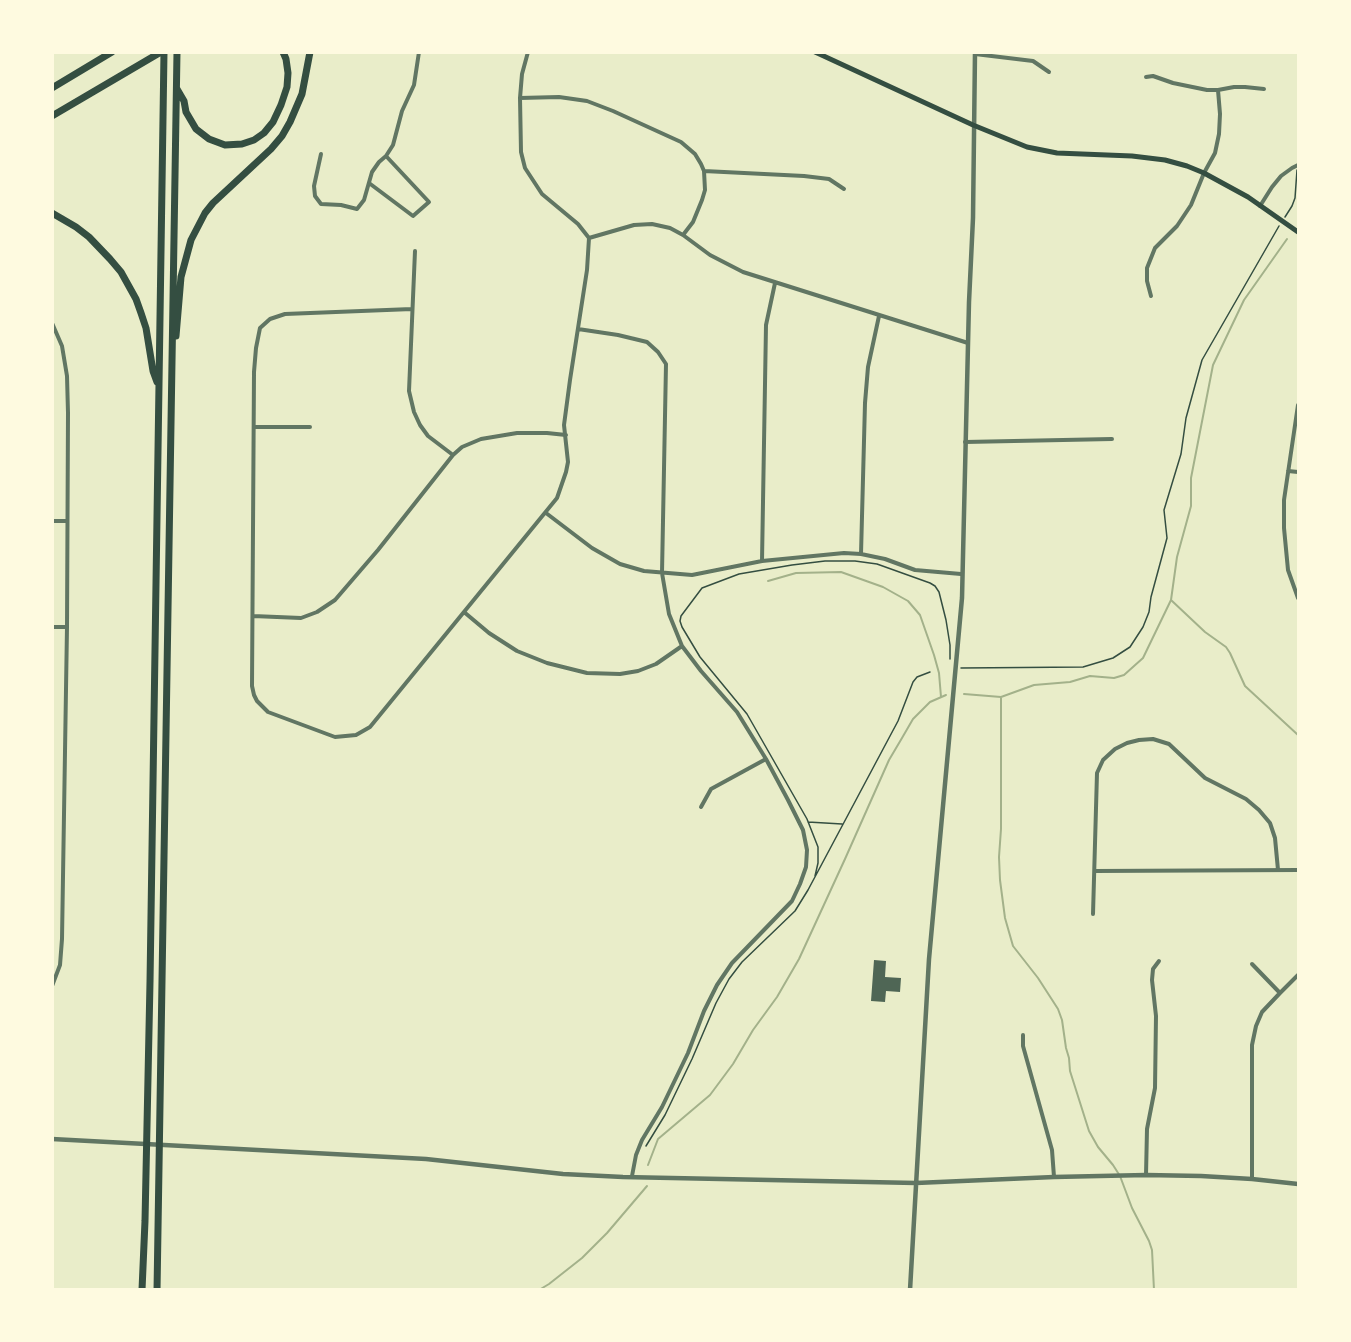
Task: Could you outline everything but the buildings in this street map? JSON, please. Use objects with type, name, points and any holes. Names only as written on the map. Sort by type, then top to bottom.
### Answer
[{"type":"highway","points":[[52,88],[112,52]]},
{"type":"highway","points":[[52,116],[163,52],[146,1210],[142,1290]]},
{"type":"highway","points":[[157,1290],[177,52]]},
{"type":"highway","points":[[176,87],[196,129],[209,139],[225,145],[242,144],[264,133],[273,122],[281,105],[287,87],[288,73],[283,52]]},
{"type":"highway","points":[[172,368],[181,277],[191,240],[213,203],[282,136],[302,94],[310,52]]},
{"type":"highway","points":[[52,213],[89,237],[125,279],[136,299],[146,328],[153,372],[159,388]]},
{"type":"main road","points":[[815,52],[973,125],[1027,147],[1057,153],[1132,156],[1165,160],[1187,166],[1248,197],[1299,232]]},
{"type":"street","points":[[321,154],[314,186],[315,196],[321,204],[357,209],[364,200],[372,172],[393,145],[402,111],[414,85],[418,52]]},
{"type":"street","points":[[412,309],[285,314],[270,319],[260,328],[256,348],[252,686],[257,701],[268,712],[335,737],[356,735],[370,727],[546,513],[557,498],[566,472],[568,462],[564,425],[587,270],[589,238],[578,224],[542,194],[525,168],[521,152],[520,98],[522,74],[528,52]]},
{"type":"street","points":[[910,1290],[929,958],[962,598],[973,218],[975,53],[1033,61],[1049,72]]},
{"type":"street","points":[[1146,76],[1207,90],[1234,87],[1264,89]]},
{"type":"street","points":[[1151,296],[1146,281],[1147,268],[1155,248],[1177,226],[1191,205],[1215,153],[1220,114],[1218,90]]},
{"type":"street","points":[[520,98],[559,97],[587,101],[681,142],[695,154],[704,171],[705,190],[693,222],[683,236]]},
{"type":"street","points":[[369,183],[413,216],[429,202],[386,156]]},
{"type":"street","points":[[1260,206],[1281,176],[1298,166]]},
{"type":"street","points":[[704,171],[829,179],[844,189]]},
{"type":"street","points":[[589,238],[634,225],[652,224],[670,228],[710,255],[743,272],[968,343]]},
{"type":"street","points":[[415,251],[409,391],[420,425],[428,436],[453,455]]},
{"type":"street","points":[[762,561],[766,325],[776,283]]},
{"type":"street","points":[[861,554],[865,403],[868,367],[879,316]]},
{"type":"street","points":[[52,324],[62,346],[67,376],[67,627],[62,939],[60,966],[52,986]]},
{"type":"street","points":[[578,329],[647,342],[666,363],[662,573],[669,614],[682,646],[700,671],[737,712],[766,759],[802,830],[807,850],[806,867],[792,901],[732,963],[717,985],[662,1107],[642,1140],[632,1176]]},
{"type":"street","points":[[1299,405],[1284,500],[1288,570],[1299,598]]},
{"type":"street","points":[[255,427],[310,427]]},
{"type":"street","points":[[253,616],[301,618],[317,612],[335,600],[453,455],[462,447],[481,439],[518,433],[566,435]]},
{"type":"street","points":[[965,442],[1112,439]]},
{"type":"street","points":[[1288,471],[1299,472]]},
{"type":"street","points":[[546,513],[592,548],[620,564],[644,571],[692,575],[762,561],[844,553],[861,554],[915,570],[961,574]]},
{"type":"street","points":[[52,521],[66,521]]},
{"type":"street","points":[[464,612],[489,633],[517,651],[547,663],[587,673],[620,674],[638,671],[656,664],[682,646]]},
{"type":"street","points":[[52,627],[67,627]]},
{"type":"street","points":[[1093,914],[1097,772],[1103,760],[1115,749],[1139,740],[1154,739],[1169,744],[1205,778],[1246,799],[1259,810],[1270,823],[1275,838],[1278,870]]},
{"type":"street","points":[[702,807],[711,789],[766,759]]},
{"type":"street","points":[[1095,871],[1299,870]]},
{"type":"street","points":[[1146,1175],[1145,1148],[1155,1088],[1156,1016],[1152,980],[1153,969],[1159,961]]},
{"type":"street","points":[[1252,964],[1280,993]]},
{"type":"street","points":[[1252,1179],[1252,1045],[1256,1026],[1262,1012],[1299,975]]},
{"type":"street","points":[[1023,1035],[1023,1046],[1052,1150],[1054,1177]]},
{"type":"street","points":[[52,1139],[426,1159],[563,1173],[632,1176],[916,1183],[1146,1175],[1201,1176],[1299,1184]]},
{"type":"path","points":[[815,876],[818,847],[808,822],[747,714],[700,657],[681,627],[681,616],[702,588],[739,574],[825,561],[855,561],[877,564],[935,586],[939,592],[946,620],[950,665],[956,667],[963,669],[1083,667],[1113,658],[1130,647],[1143,627],[1149,612],[1167,538],[1164,510],[1181,454],[1186,418],[1202,360],[1292,206],[1298,166]]},
{"type":"path","points":[[808,822],[843,824]]},
{"type":"waterway","points":[[964,694],[1001,697],[1034,685],[1070,682],[1090,676],[1114,678],[1124,675],[1143,658],[1171,600],[1177,557],[1191,506],[1191,478],[1213,365],[1244,300],[1287,239]]},
{"type":"waterway","points":[[768,581],[796,573],[841,572],[883,587],[908,601],[920,615],[934,655],[939,673],[941,697]]},
{"type":"waterway","points":[[1171,600],[1205,632],[1226,647],[1245,686],[1298,735]]},
{"type":"waterway","points":[[648,1165],[658,1139],[710,1095],[777,997],[799,959],[889,760],[913,719],[930,702],[946,695]]},
{"type":"waterway","points":[[1001,697],[999,857],[1005,918],[1013,946],[1058,1009],[1062,1020],[1070,1071],[1089,1131],[1120,1176],[1132,1208],[1149,1241],[1152,1250],[1154,1290]]},
{"type":"waterway","points":[[539,1290],[582,1258],[607,1233],[647,1186]]}]
